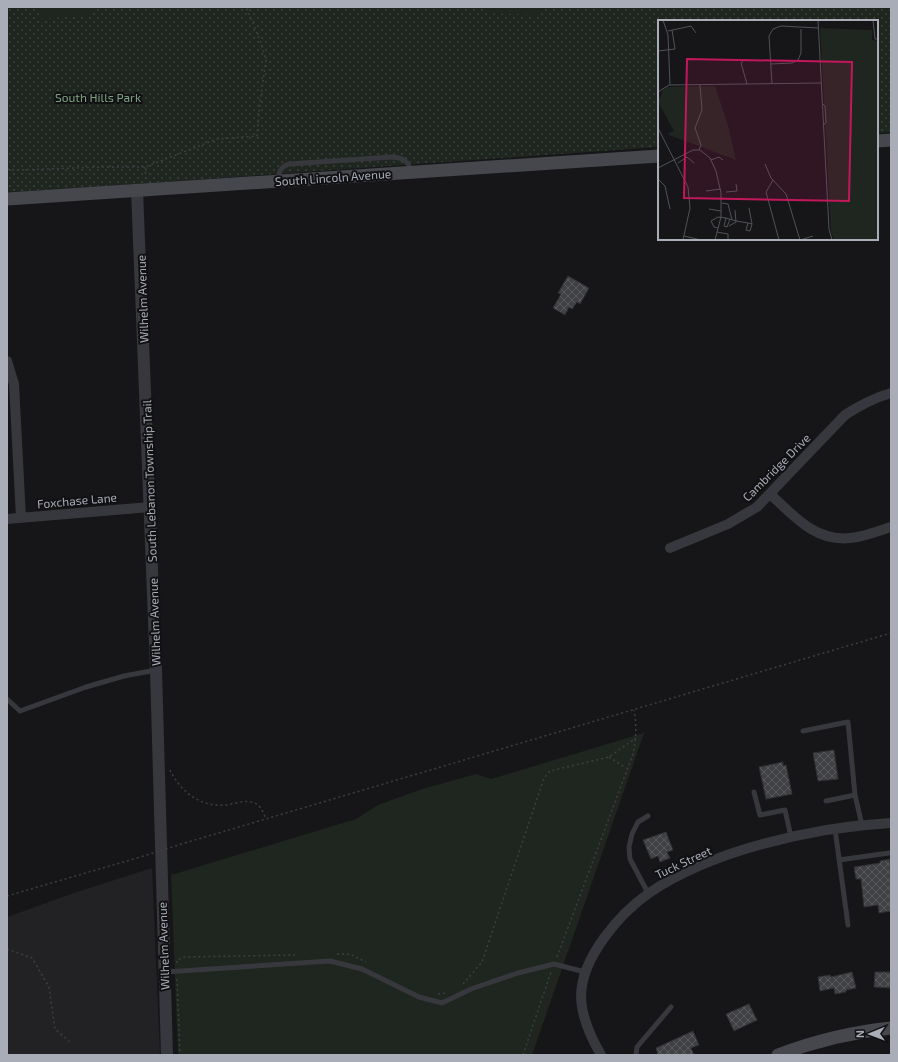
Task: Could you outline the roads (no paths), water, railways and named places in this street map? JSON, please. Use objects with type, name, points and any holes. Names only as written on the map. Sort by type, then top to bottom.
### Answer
[{"type":"main road","points":[[878,141],[891,140]]},
{"type":"main road","name":"South Lincoln Avenue","points":[[7,199],[658,156]]},
{"type":"main road","points":[[778,1055],[828,1039],[865,1031],[891,1028]]},
{"type":"street","name":"Wilhelm Avenue","points":[[142,190],[167,1055]]},
{"type":"street","points":[[7,361],[14,384],[21,518]]},
{"type":"street","name":"Cambridge Drive","points":[[670,548],[728,524],[757,507],[845,415],[859,405],[876,397],[891,393]]},
{"type":"street","points":[[770,494],[808,528],[826,537],[849,538],[891,527]]},
{"type":"street","name":"Foxchase Lane","points":[[7,519],[150,508]]},
{"type":"street","name":"Tuck Street","points":[[601,1055],[587,1026],[581,1004],[582,985],[585,972],[593,955],[611,929],[621,917],[648,894],[678,876],[742,850],[791,837],[835,829],[891,823]]},
{"type":"lane","points":[[7,699],[20,711],[86,687],[124,676],[156,670]]},
{"type":"lane","points":[[804,731],[848,722],[855,795],[862,825]]},
{"type":"lane","points":[[754,792],[760,815],[785,810],[791,837]]},
{"type":"lane","points":[[826,801],[855,795]]},
{"type":"lane","points":[[648,816],[638,822],[632,834],[629,847],[630,859],[648,894]]},
{"type":"lane","points":[[835,829],[848,925]]},
{"type":"lane","points":[[839,860],[890,853]]},
{"type":"lane","points":[[164,972],[330,961],[362,969],[419,998],[442,1004],[471,990],[511,975],[554,964],[585,972]]},
{"type":"lane","points":[[636,1055],[635,1053],[637,1046],[671,1007]]},
{"type":"park label","name":"South Hills Park","points":[[98,97]]}]
